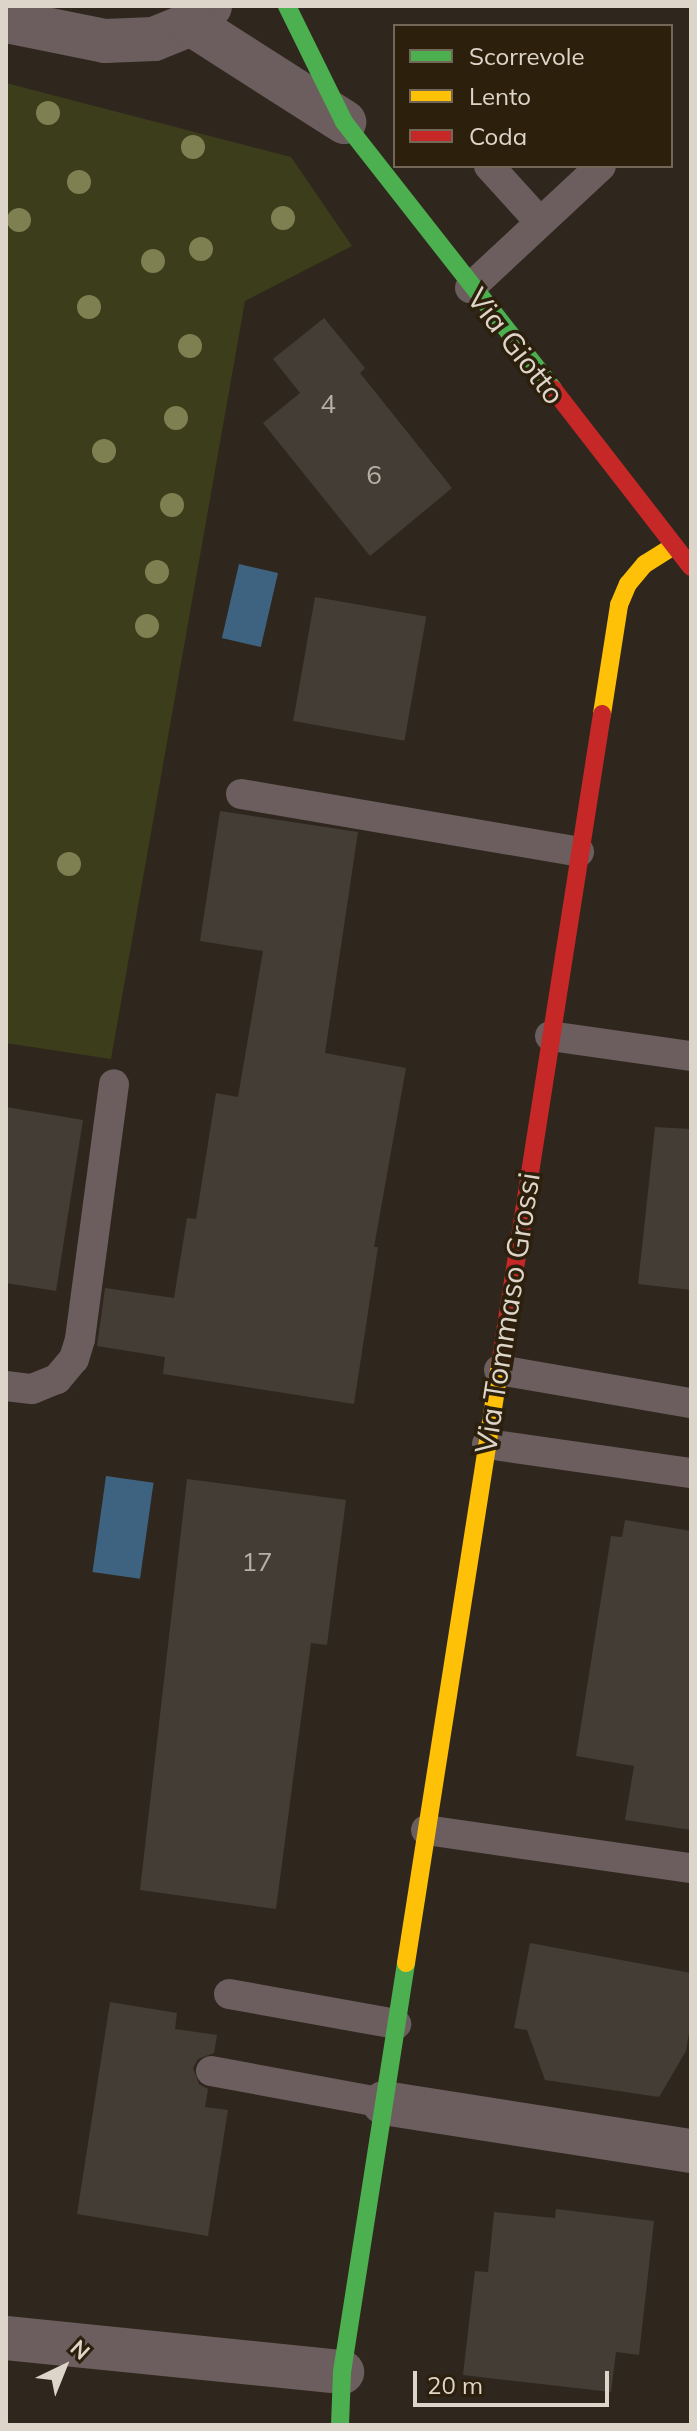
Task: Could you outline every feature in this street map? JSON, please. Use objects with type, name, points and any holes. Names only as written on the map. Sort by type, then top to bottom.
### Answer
[{"type":"street","name":"Via Giotto","points":[[287,6],[344,122],[470,288],[691,567]]},
{"type":"street","name":"Via Giotto","points":[[201,15],[344,122]]},
{"type":"street","points":[[6,21],[105,41],[154,39],[201,15]]},
{"type":"street","name":"Via Tommaso Grossi","points":[[340,2425],[342,2372],[619,605],[628,584],[645,564],[674,546]]},
{"type":"street","points":[[384,2103],[691,2151]]},
{"type":"street","points":[[6,2338],[342,2372]]},
{"type":"lane","points":[[491,168],[539,221]]},
{"type":"lane","points":[[470,288],[599,168]]},
{"type":"lane","points":[[241,794],[579,852]]},
{"type":"lane","points":[[550,1036],[691,1056]]},
{"type":"lane","points":[[6,1386],[32,1389],[57,1379],[74,1359],[80,1339],[114,1084]]},
{"type":"lane","points":[[499,1370],[691,1403]]},
{"type":"lane","points":[[487,1444],[691,1473]]},
{"type":"lane","points":[[426,1830],[691,1868]]},
{"type":"lane","points":[[229,1994],[396,2024]]},
{"type":"lane","points":[[211,2071],[384,2103]]},
{"type":"shaded area","points":[[6,83],[291,157],[352,246],[245,301],[111,1059],[6,1043]]},
{"type":"water","points":[[239,564],[278,573],[261,647],[222,638]]},
{"type":"water","points":[[106,1476],[154,1483],[140,1579],[93,1572]]},
{"type":"building","points":[[324,318],[365,368],[360,373],[452,488],[370,556],[263,423],[300,393],[273,359]]},
{"type":"building","points":[[315,597],[426,617],[404,741],[293,721]]},
{"type":"building","points":[[220,811],[358,832],[325,1053],[406,1068],[374,1247],[378,1247],[354,1404],[163,1374],[165,1357],[97,1346],[105,1288],[174,1298],[187,1218],[196,1219],[216,1093],[238,1097],[263,951],[200,941]]},
{"type":"building","points":[[6,1107],[83,1120],[56,1291],[6,1283]]},
{"type":"building","points":[[655,1127],[691,1129],[691,1290],[638,1284]]},
{"type":"building","points":[[187,1479],[346,1500],[327,1645],[311,1643],[276,1909],[140,1890]]},
{"type":"building","points":[[625,1520],[691,1531],[691,1830],[625,1820],[634,1766],[576,1756],[611,1536],[622,1537]]},
{"type":"building","points":[[530,1943],[691,1973],[691,2020],[686,2051],[659,2097],[545,2080],[527,2030],[514,2028]]},
{"type":"building","points":[[110,2002],[177,2013],[175,2029],[217,2035],[214,2053],[198,2059],[193,2068],[199,2084],[208,2089],[205,2107],[228,2110],[208,2236],[77,2214]]},
{"type":"building","points":[[556,2209],[654,2221],[639,2355],[616,2352],[611,2392],[463,2375],[475,2271],[488,2272],[494,2212],[555,2218]]},
{"type":"traffic: fast","points":[[287,6],[344,122],[553,389]]},
{"type":"traffic: fast","points":[[340,2425],[342,2372],[406,1963]]},
{"type":"traffic: slow","points":[[602,714],[619,605],[628,584],[645,564],[674,546]]},
{"type":"traffic: slow","points":[[406,1963],[500,1364]]},
{"type":"traffic: jam","points":[[553,389],[691,567]]},
{"type":"traffic: jam","points":[[500,1364],[602,714]]}]
